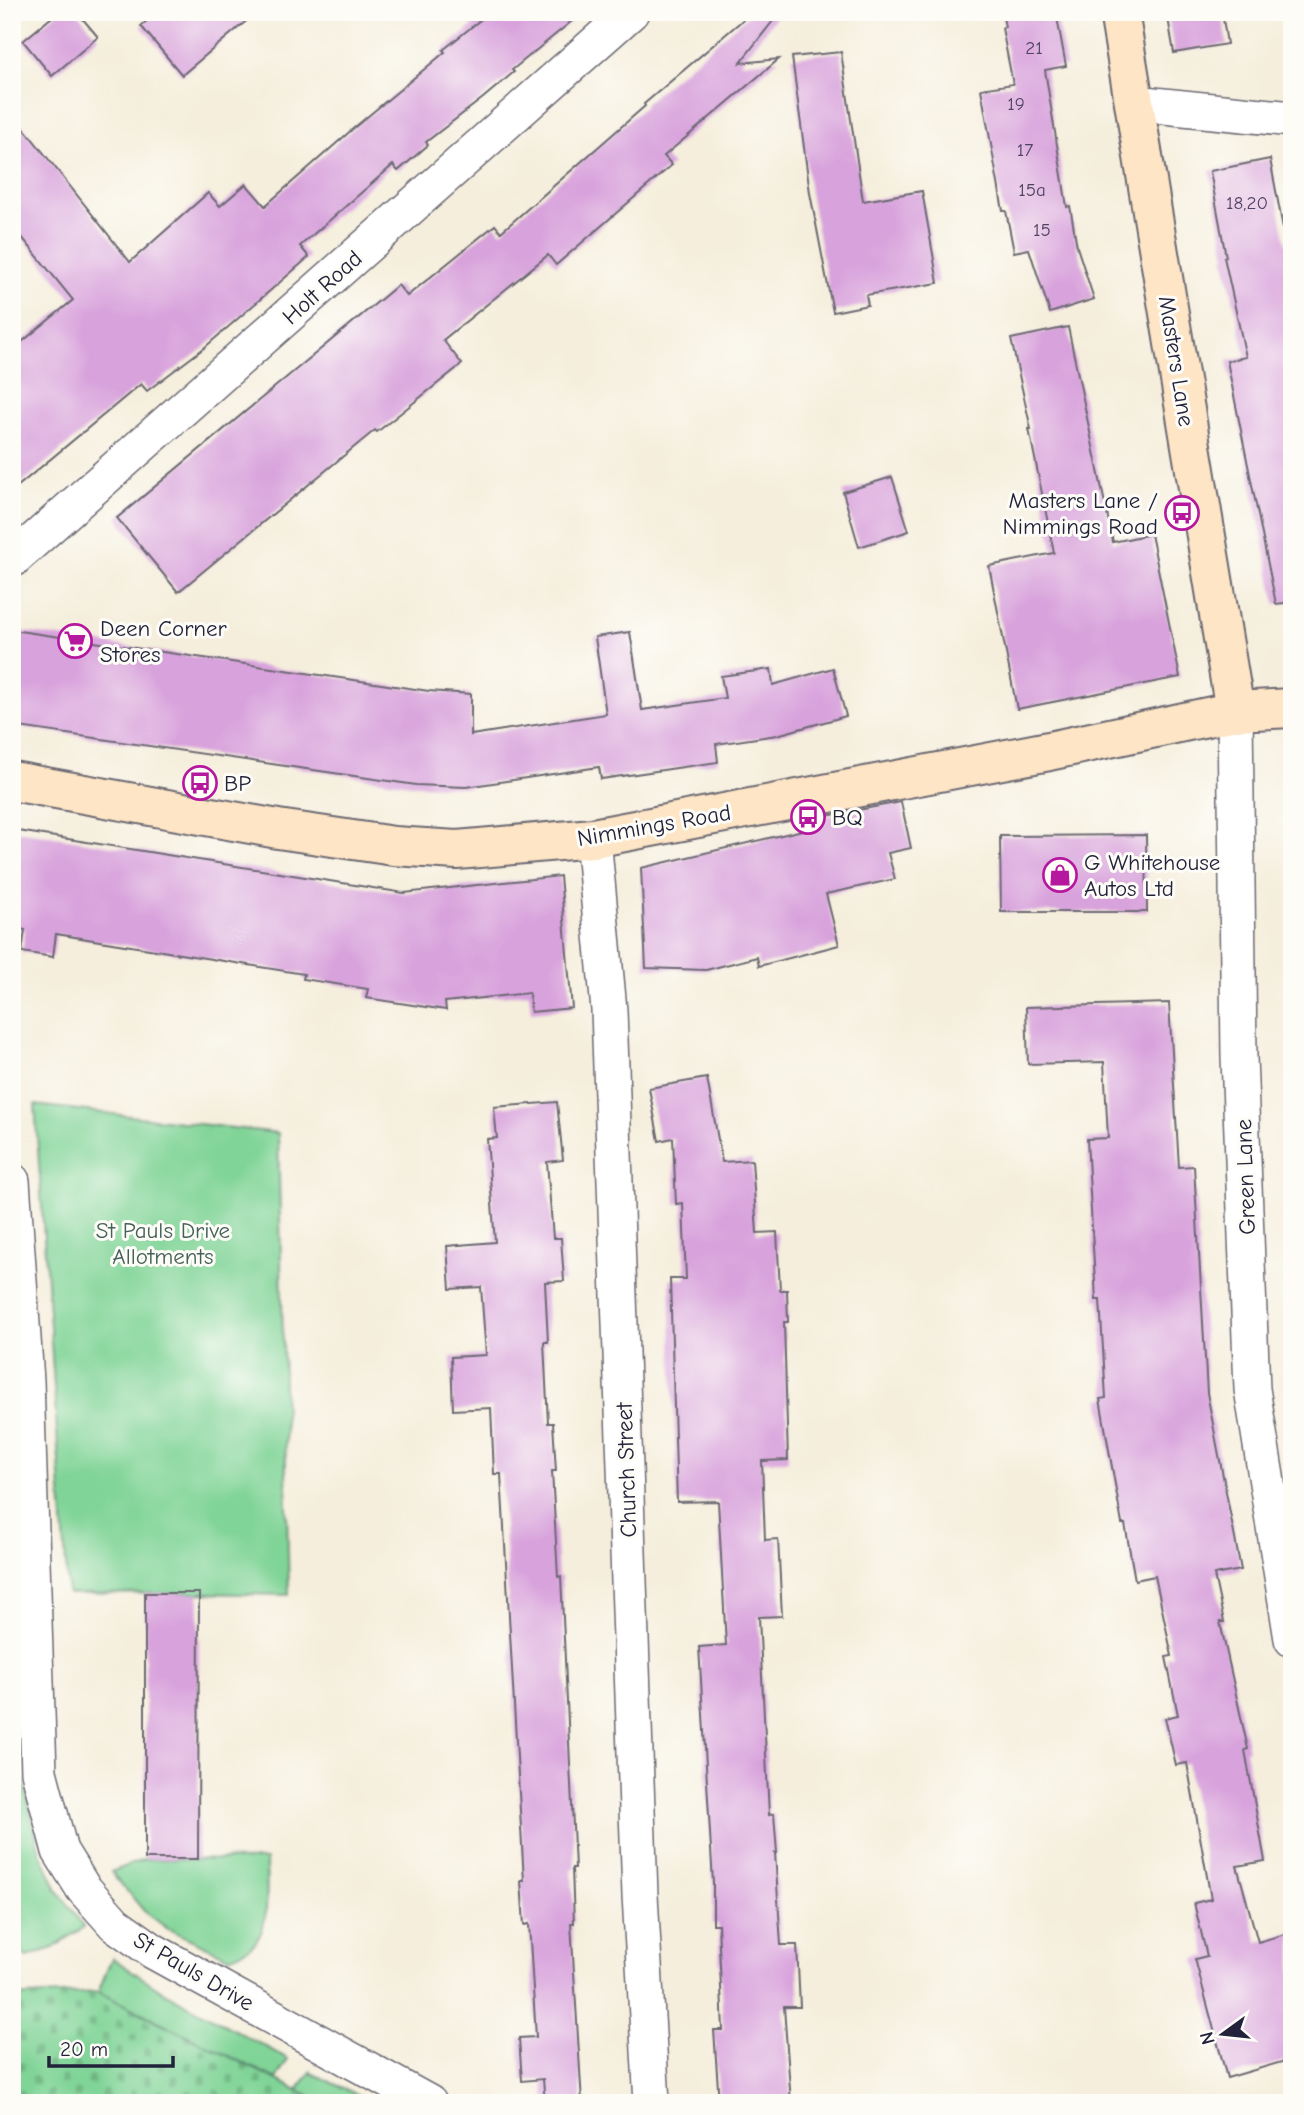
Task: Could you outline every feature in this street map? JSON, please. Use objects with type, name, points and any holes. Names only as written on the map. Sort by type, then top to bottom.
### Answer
[{"type":"main road","name":"Masters Lane","points":[[1119,12],[1234,710]]},
{"type":"main road","name":"Nimmings Road","points":[[12,781],[278,829],[394,846],[457,850],[593,838],[1049,751],[1234,710],[1292,708]]},
{"type":"street","name":"Holt Road","points":[[12,560],[631,12]]},
{"type":"street","points":[[1134,103],[1292,119]]},
{"type":"street","name":"Green Lane","points":[[1234,710],[1239,1045],[1252,1389],[1292,1639]]},
{"type":"street","name":"Church Street","points":[[593,838],[609,1010],[640,1895],[652,2103]]},
{"type":"street","name":"St Pauls Drive","points":[[12,1181],[26,1381],[39,1772],[60,1851],[83,1888],[115,1924],[153,1951],[429,2103]]},
{"type":"green space","name":"St Pauls Drive Allotments","points":[[35,1105],[278,1133],[289,1595],[68,1594]]},
{"type":"green space","points":[[12,1752],[18,1758],[40,1853],[57,1889],[84,1927],[53,1948],[27,1957],[12,1948]]},
{"type":"green space","points":[[145,1859],[266,1860],[265,1919],[257,1940],[248,1948],[229,1957],[168,1929],[144,1911],[111,1872]]},
{"type":"green space","points":[[112,1958],[164,1992],[288,2059],[276,2079],[98,1992]]},
{"type":"green space","points":[[98,1992],[324,2103],[12,2103],[12,1997]]},
{"type":"green space","points":[[311,2072],[375,2103],[324,2103],[297,2090]]},
{"type":"building","points":[[58,12],[77,12],[98,37],[52,76],[23,41]]},
{"type":"building","points":[[157,12],[257,12],[182,75],[141,26]]},
{"type":"building","points":[[490,12],[583,12],[512,70],[514,72],[483,98],[426,142],[428,145],[398,171],[393,165],[300,246],[309,257],[204,348],[147,391],[141,384],[12,491],[12,350],[73,300],[12,225],[12,113],[130,262],[208,193],[220,206],[246,184],[265,206]]},
{"type":"building","points":[[752,12],[780,12],[740,63],[779,59],[664,156],[672,165],[556,265],[548,255],[443,340],[462,364],[377,432],[375,430],[178,592],[117,518],[398,285],[407,296],[495,225],[501,232]]},
{"type":"building","points":[[1002,12],[1056,12],[1066,66],[1045,70],[1067,207],[1070,206],[1077,247],[1094,299],[1050,313],[1029,249],[1014,252],[1006,211],[1003,211],[981,89],[1013,84],[1002,28],[1005,27]]},
{"type":"building","points":[[1167,12],[1222,12],[1227,44],[1174,53]]},
{"type":"building","points":[[841,52],[863,201],[922,191],[938,283],[866,295],[868,305],[833,312],[810,193],[792,57]]},
{"type":"building","points":[[1270,159],[1286,244],[1292,243],[1292,602],[1276,604],[1227,361],[1246,357],[1224,257],[1210,171]]},
{"type":"building","points":[[1068,327],[1113,542],[1151,534],[1180,677],[1017,709],[989,566],[1054,553],[1011,339]]},
{"type":"building","points":[[892,477],[909,531],[859,547],[843,492]]},
{"type":"building","points":[[12,630],[429,691],[471,694],[471,735],[606,714],[595,637],[630,632],[642,710],[725,698],[721,676],[771,669],[773,685],[833,668],[846,716],[777,735],[716,744],[718,762],[601,779],[599,767],[466,787],[416,785],[12,726]]},
{"type":"building","points":[[901,802],[911,848],[888,853],[895,879],[826,894],[839,945],[759,966],[757,957],[706,970],[646,968],[641,868],[824,825],[821,817]]},
{"type":"building","points":[[12,830],[404,893],[560,876],[572,1008],[531,1012],[529,993],[445,1002],[446,1010],[366,998],[368,989],[303,979],[304,974],[56,934],[53,957],[22,952],[25,930],[12,927]]},
{"type":"building","points":[[1146,835],[1147,912],[1001,912],[1000,836]]},
{"type":"building","points":[[1169,1003],[1179,1167],[1194,1166],[1207,1393],[1241,1570],[1214,1575],[1224,1622],[1220,1622],[1248,1749],[1245,1750],[1265,1861],[1237,1866],[1258,1942],[1292,1932],[1292,2059],[1227,2078],[1195,1959],[1207,1956],[1194,1903],[1211,1899],[1187,1763],[1176,1765],[1165,1718],[1178,1715],[1166,1657],[1172,1656],[1155,1576],[1135,1580],[1125,1524],[1122,1524],[1100,1399],[1106,1398],[1100,1300],[1096,1300],[1087,1139],[1108,1138],[1104,1062],[1028,1064],[1026,1007]]},
{"type":"building","points":[[707,1078],[722,1162],[752,1160],[757,1233],[777,1232],[780,1290],[787,1290],[788,1322],[784,1322],[788,1460],[762,1461],[765,1540],[778,1539],[782,1616],[759,1617],[769,1815],[774,1814],[781,1945],[797,1945],[800,2007],[784,2007],[791,2103],[719,2103],[714,2030],[723,2030],[718,1924],[713,1924],[699,1647],[726,1645],[718,1501],[677,1502],[670,1279],[686,1279],[683,1203],[676,1204],[673,1138],[659,1141],[649,1088]]},
{"type":"building","points":[[557,1102],[563,1160],[547,1162],[553,1238],[561,1238],[564,1281],[545,1282],[548,1342],[544,1342],[548,1423],[553,1423],[556,1471],[552,1471],[558,1577],[561,1576],[575,1868],[572,1868],[574,1923],[571,1923],[582,2103],[545,2103],[543,2079],[522,2081],[519,2038],[536,2037],[529,1924],[524,1925],[521,1881],[524,1881],[501,1474],[494,1474],[491,1408],[453,1410],[451,1357],[486,1355],[481,1287],[450,1289],[447,1246],[495,1242],[487,1139],[497,1138],[494,1107]]},
{"type":"building","points":[[145,1593],[199,1593],[198,1859],[145,1859]]},
{"type":"place","name":"Masters Lane / Nimmings Road","points":[[1182,513]]},
{"type":"place","name":"Deen Corner Stores","points":[[75,641]]},
{"type":"place","name":"BP","points":[[200,783]]},
{"type":"place","name":"BQ","points":[[808,817]]},
{"type":"place","name":"G Whitehouse Autos Ltd","points":[[1060,875]]}]
